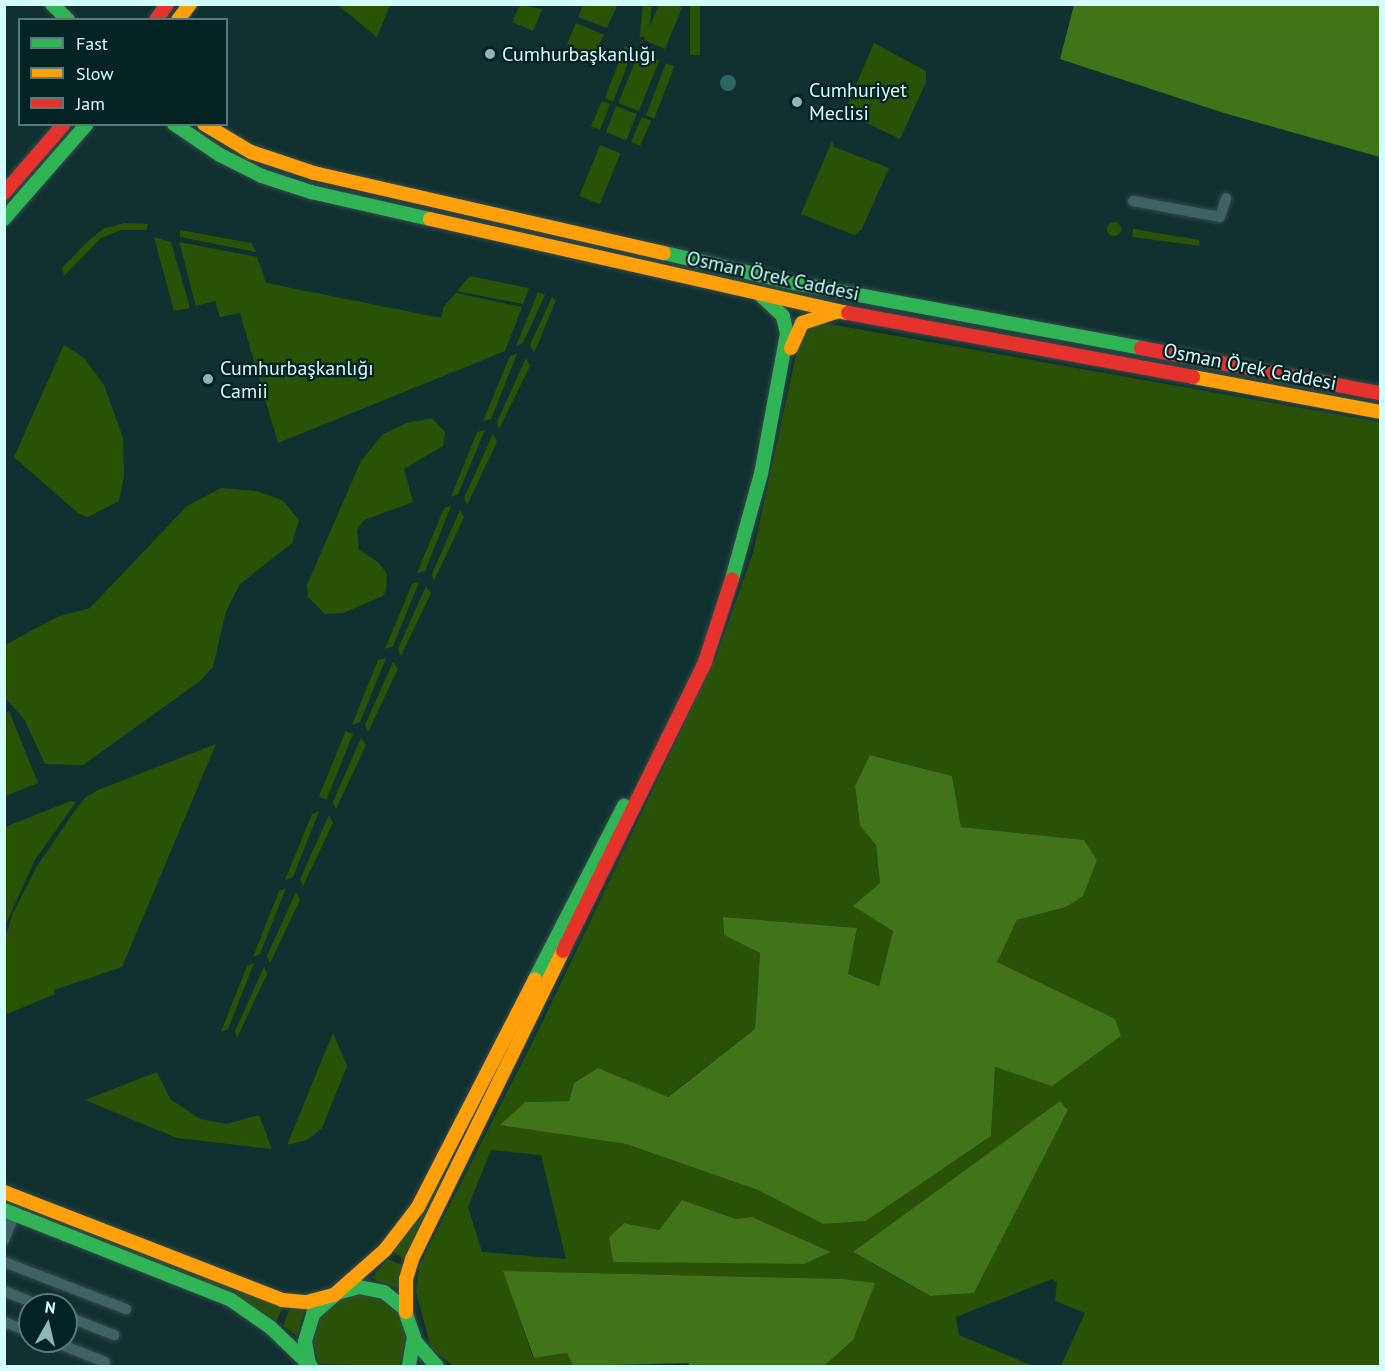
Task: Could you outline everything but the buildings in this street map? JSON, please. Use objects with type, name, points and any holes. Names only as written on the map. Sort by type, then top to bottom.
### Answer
[{"type":"street","points":[[157,18],[167,5]]},
{"type":"street","points":[[55,7],[66,18]]},
{"type":"street","points":[[55,7],[72,18]]},
{"type":"street","points":[[4,193],[62,126]]},
{"type":"street","points":[[4,219],[85,126]]},
{"type":"street","name":"Osman Örek Caddesi","points":[[177,126],[220,155],[262,176],[311,192],[436,217],[838,311],[1380,412]]},
{"type":"street","name":"Osman Örek Caddesi","points":[[207,126],[251,152],[314,173],[794,282],[1380,393]]},
{"type":"street","points":[[1133,201],[1220,217],[1226,198]]},
{"type":"street","points":[[759,294],[783,316],[787,334],[770,432]]},
{"type":"street","points":[[436,1366],[414,1340],[406,1312],[406,1279],[412,1259],[705,662],[741,557],[794,335],[805,321],[838,311]]},
{"type":"street","points":[[311,1366],[305,1347],[308,1324],[318,1307],[385,1250],[418,1207],[717,628]]},
{"type":"street","points":[[4,1192],[282,1300],[307,1302],[351,1288],[376,1289],[396,1299],[406,1312]]},
{"type":"street","points":[[4,1240],[10,1212],[231,1300],[270,1327],[311,1366]]},
{"type":"street","points":[[4,1262],[126,1309]]},
{"type":"street","points":[[4,1291],[18,1297]]},
{"type":"street","points":[[78,1321],[114,1335]]},
{"type":"street","points":[[409,1366],[414,1340]]},
{"type":"street","points":[[78,1351],[105,1362]]},
{"type":"green space","points":[[340,4],[390,5],[377,37],[339,6]]},
{"type":"green space","points":[[614,4],[617,6],[607,28],[578,17],[583,5]]},
{"type":"green space","points":[[643,4],[652,5],[649,38],[640,37]]},
{"type":"green space","points":[[520,5],[542,9],[533,31],[512,22]]},
{"type":"green space","points":[[659,5],[683,5],[665,49],[644,40]]},
{"type":"green space","points":[[690,5],[700,5],[700,55],[690,55]]},
{"type":"green space","points":[[1074,5],[1380,5],[1380,157],[1224,113],[1060,59]]},
{"type":"green space","points":[[576,23],[604,35],[595,56],[567,44]]},
{"type":"green space","points":[[874,43],[926,71],[926,82],[900,139],[848,114],[843,115]]},
{"type":"green space","points":[[625,46],[633,49],[613,102],[605,98]]},
{"type":"green space","points":[[639,52],[659,60],[639,111],[618,103]]},
{"type":"green space","points":[[666,63],[674,66],[654,119],[646,115]]},
{"type":"green space","points":[[602,101],[610,104],[600,130],[591,126]]},
{"type":"green space","points":[[616,106],[637,114],[627,140],[606,132]]},
{"type":"green space","points":[[642,117],[651,121],[640,146],[631,142]]},
{"type":"green space","points":[[832,141],[834,147],[889,168],[862,229],[854,235],[801,214]]},
{"type":"green space","points":[[600,145],[620,153],[600,204],[579,196]]},
{"type":"green space","points":[[1114,222],[1119,224],[1121,229],[1119,234],[1114,236],[1109,234],[1107,229],[1109,224]]},
{"type":"green space","points":[[124,223],[148,224],[146,230],[121,230],[101,238],[64,276],[62,268],[87,242],[103,229]]},
{"type":"green space","points":[[1133,229],[1199,240],[1200,246],[1132,237]]},
{"type":"green space","points":[[180,230],[251,243],[256,252],[180,237]]},
{"type":"green space","points":[[154,237],[171,242],[190,308],[174,311]]},
{"type":"green space","points":[[179,242],[257,257],[266,283],[441,318],[444,306],[456,293],[522,307],[505,351],[278,443],[240,313],[220,317],[215,301],[196,306]]},
{"type":"green space","points":[[470,276],[529,288],[523,304],[457,291]]},
{"type":"green space","points":[[538,292],[545,295],[523,343],[516,346]]},
{"type":"green space","points":[[552,297],[556,300],[534,353],[530,345]]},
{"type":"green space","points":[[818,322],[1380,422],[1380,1366],[1061,1366],[1085,1313],[1055,1301],[1057,1282],[1052,1279],[956,1317],[959,1335],[1033,1366],[824,1366],[853,1340],[874,1284],[843,1279],[504,1271],[533,1358],[567,1353],[573,1366],[453,1366],[431,1348],[416,1292],[419,1266],[541,1025],[717,654],[753,553],[800,336]],"holes":[[[871,755],[952,776],[961,827],[1084,840],[1097,860],[1082,896],[1066,907],[1017,920],[996,963],[1114,1019],[1121,1036],[1052,1085],[995,1067],[991,1136],[866,1221],[823,1224],[758,1190],[626,1144],[501,1125],[525,1102],[569,1101],[574,1083],[598,1068],[667,1097],[755,1029],[760,953],[724,935],[723,917],[857,928],[848,974],[879,986],[893,931],[854,906],[880,883],[876,845],[860,826],[855,786]],[[1060,1101],[1068,1110],[974,1293],[929,1296],[854,1253]],[[491,1150],[541,1155],[566,1259],[482,1252],[468,1207]],[[682,1200],[736,1219],[752,1217],[831,1252],[804,1264],[613,1261],[609,1237],[624,1223],[659,1230]]]},
{"type":"green space","points":[[64,345],[84,358],[104,385],[123,438],[124,476],[119,501],[88,517],[79,514],[14,457]]},
{"type":"green space","points":[[517,354],[491,419],[483,421],[510,356]]},
{"type":"green space","points":[[526,358],[530,366],[499,429],[497,422]]},
{"type":"green space","points":[[432,418],[445,432],[443,446],[404,469],[413,502],[364,520],[357,530],[359,550],[378,562],[387,574],[386,590],[383,596],[343,613],[325,614],[308,597],[307,585],[361,461],[383,434],[407,423]]},
{"type":"green space","points":[[485,430],[458,494],[451,497],[477,432]]},
{"type":"green space","points":[[493,434],[497,442],[467,505],[464,498]]},
{"type":"green space","points":[[221,488],[256,491],[282,500],[299,520],[292,543],[240,584],[226,611],[213,667],[200,681],[83,765],[45,764],[24,719],[5,698],[5,645],[57,617],[90,608],[187,506]]},
{"type":"green space","points":[[451,506],[425,571],[417,573],[444,508]]},
{"type":"green space","points":[[460,510],[464,517],[434,581],[432,574]]},
{"type":"green space","points":[[419,582],[393,646],[385,649],[412,584]]},
{"type":"green space","points":[[426,586],[431,593],[401,656],[398,649]]},
{"type":"green space","points":[[386,658],[360,722],[352,725],[378,660]]},
{"type":"green space","points":[[393,662],[398,669],[368,732],[365,725]]},
{"type":"green space","points":[[9,711],[38,783],[5,796],[5,713]]},
{"type":"green space","points":[[346,731],[353,734],[326,800],[319,797]]},
{"type":"green space","points":[[361,738],[366,745],[336,809],[333,802]]},
{"type":"green space","points":[[216,744],[122,967],[54,990],[55,994],[5,1015],[5,939],[12,915],[37,866],[74,812],[85,798],[98,790]]},
{"type":"green space","points":[[870,755],[952,776],[961,827],[1084,840],[1097,860],[1083,896],[1066,907],[1017,920],[997,962],[1115,1019],[1121,1036],[1052,1086],[995,1067],[991,1136],[866,1221],[823,1224],[758,1190],[626,1144],[500,1125],[525,1102],[569,1101],[574,1083],[598,1068],[668,1097],[755,1029],[760,953],[724,935],[723,917],[857,928],[848,974],[879,986],[893,931],[853,906],[880,883],[876,845],[860,826],[855,786]]},
{"type":"green space","points":[[71,801],[76,802],[35,860],[5,926],[5,827]]},
{"type":"green space","points":[[319,811],[293,877],[285,880],[312,814]]},
{"type":"green space","points":[[329,815],[333,823],[303,886],[300,879]]},
{"type":"green space","points":[[616,826],[404,1259],[393,1252],[413,1226]]},
{"type":"green space","points":[[286,888],[260,954],[253,957],[279,891]]},
{"type":"green space","points":[[296,892],[300,900],[270,963],[267,956]]},
{"type":"green space","points":[[254,963],[228,1029],[221,1032],[247,966]]},
{"type":"green space","points":[[264,967],[267,974],[237,1038],[235,1031]]},
{"type":"green space","points":[[333,1033],[347,1066],[322,1128],[307,1140],[287,1145]]},
{"type":"green space","points":[[157,1072],[170,1099],[200,1119],[227,1124],[259,1115],[272,1149],[177,1138],[85,1100]]},
{"type":"green space","points":[[1060,1101],[1068,1110],[974,1293],[930,1296],[853,1252]]},
{"type":"green space","points":[[4,1198],[283,1307],[276,1322],[250,1304],[5,1204]]},
{"type":"green space","points":[[682,1200],[736,1219],[752,1217],[831,1252],[804,1264],[613,1262],[609,1237],[624,1223],[659,1230]]},
{"type":"green space","points":[[387,1259],[402,1265],[398,1289],[372,1278]]},
{"type":"green space","points":[[503,1271],[843,1279],[875,1283],[853,1340],[824,1366],[689,1366],[689,1363],[573,1366],[567,1353],[534,1358]]},
{"type":"green space","points":[[359,1295],[381,1299],[399,1314],[407,1337],[400,1366],[319,1364],[313,1343],[322,1313],[343,1298]]},
{"type":"green space","points":[[290,1308],[305,1309],[297,1336],[283,1326]]},
{"type":"water","points":[[728,75],[734,77],[736,83],[734,89],[728,91],[722,89],[720,83],[722,77]]},
{"type":"traffic: fast","points":[[52,4],[66,18]]},
{"type":"traffic: fast","points":[[4,219],[85,126]]},
{"type":"traffic: fast","points":[[177,126],[220,155],[262,176],[311,192],[430,219]]},
{"type":"traffic: fast","points":[[664,253],[794,283],[1141,348]]},
{"type":"traffic: fast","points":[[732,579],[761,474],[787,334],[783,316],[759,294]]},
{"type":"traffic: fast","points":[[535,979],[624,806]]},
{"type":"traffic: fast","points":[[4,1210],[231,1300],[270,1327],[311,1366]]},
{"type":"traffic: fast","points":[[309,1364],[305,1341],[313,1314],[337,1293],[359,1287],[384,1292],[404,1308],[414,1337],[409,1366]]},
{"type":"traffic: fast","points":[[414,1340],[437,1366]]},
{"type":"traffic: slow","points":[[180,18],[190,4]]},
{"type":"traffic: slow","points":[[207,126],[251,152],[314,173],[664,253]]},
{"type":"traffic: slow","points":[[430,219],[848,313]]},
{"type":"traffic: slow","points":[[791,348],[802,323],[838,311]]},
{"type":"traffic: slow","points":[[1193,377],[1380,412]]},
{"type":"traffic: slow","points":[[406,1312],[406,1279],[412,1259],[563,951]]},
{"type":"traffic: slow","points":[[334,1295],[385,1250],[418,1207],[535,979]]},
{"type":"traffic: slow","points":[[4,1192],[282,1300],[307,1302],[333,1295]]},
{"type":"traffic: jam","points":[[157,18],[167,4]]},
{"type":"traffic: jam","points":[[4,193],[62,126]]},
{"type":"traffic: jam","points":[[848,313],[1193,377]]},
{"type":"traffic: jam","points":[[1141,348],[1380,393]]},
{"type":"traffic: jam","points":[[563,951],[705,662],[732,579]]},
{"type":"place","name":"Cumhurbaşkanlığı","points":[[490,54]]},
{"type":"place","name":"Cumhuriyet Meclisi","points":[[797,102]]},
{"type":"place","name":"Cumhurbaşkanlığı Camii","points":[[208,379]]}]
